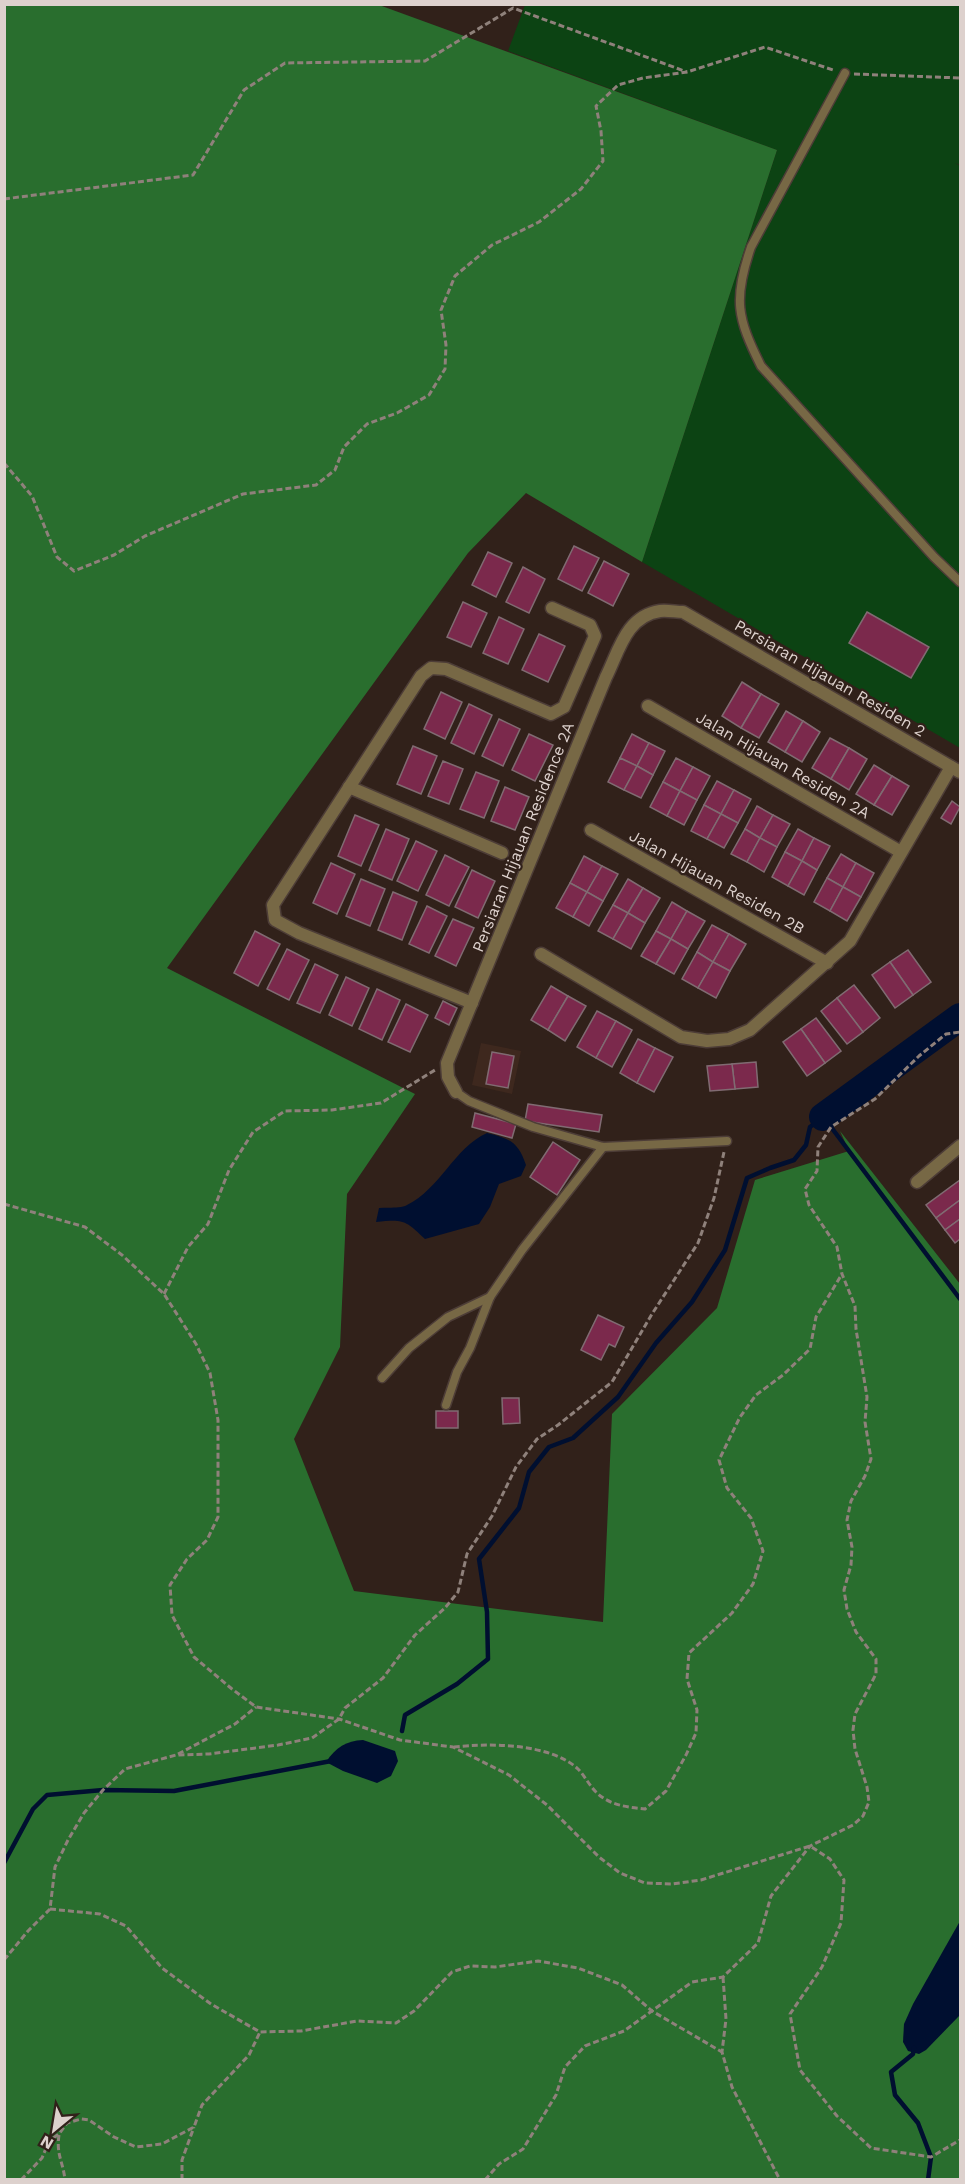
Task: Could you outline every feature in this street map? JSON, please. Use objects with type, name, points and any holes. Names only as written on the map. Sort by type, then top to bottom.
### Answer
[{"type":"street","points":[[472,1003],[299,933],[275,920],[273,904],[421,676],[431,668],[446,669],[551,714],[564,707],[596,636],[590,625],[552,608]]},
{"type":"street","name":"Persiaran Hijauan Residen 2","points":[[659,612],[683,612],[956,769]]},
{"type":"street","name":"Persiaran Hijauan Residence 2A","points":[[447,1063],[606,677],[628,630],[638,619],[659,612]]},
{"type":"street","name":"Jalan Hijauan Residen 2A","points":[[648,706],[902,852]]},
{"type":"street","points":[[541,954],[681,1037],[707,1041],[729,1039],[750,1030],[850,941],[902,852],[956,769]]},
{"type":"street","points":[[349,787],[502,853]]},
{"type":"street","name":"Jalan Hijauan Residen 2B","points":[[591,830],[827,963]]},
{"type":"street","points":[[447,1063],[448,1077],[456,1092]]},
{"type":"street","points":[[917,1182],[960,1146]]},
{"type":"lane","points":[[845,73],[751,247],[743,271],[739,304],[746,334],[761,366],[934,557],[960,582]]},
{"type":"lane","points":[[456,1092],[469,1101],[533,1127],[603,1147],[727,1141]]},
{"type":"lane","points":[[446,1405],[457,1372],[470,1348],[490,1297],[522,1250],[603,1147]]},
{"type":"lane","points":[[382,1378],[409,1348],[448,1317],[490,1297]]},
{"type":"path","points":[[4,199],[193,175],[244,90],[285,63],[425,61],[513,8],[687,72]]},
{"type":"path","points":[[4,463],[32,496],[57,558],[74,571],[114,555],[145,536],[243,494],[316,485],[335,470],[344,447],[367,424],[397,413],[429,395],[445,369],[446,345],[441,310],[455,276],[492,245],[539,222],[581,189],[603,161],[601,131],[596,106],[618,85],[643,78],[687,72],[765,47],[845,73],[960,78]]},
{"type":"path","points":[[453,1747],[509,1775],[547,1805],[599,1857],[620,1873],[645,1883],[672,1884],[701,1880],[810,1846],[853,1825],[863,1815],[869,1802],[852,1730],[855,1714],[876,1674],[876,1659],[856,1632],[847,1609],[844,1590],[851,1565],[852,1547],[847,1520],[851,1501],[865,1476],[871,1459],[864,1422],[867,1397],[856,1329],[855,1306],[842,1274],[837,1247],[809,1205],[805,1188],[816,1171],[818,1147],[831,1127],[875,1099],[946,1034],[960,1032]]},
{"type":"path","points":[[164,1294],[188,1247],[208,1224],[229,1170],[254,1131],[285,1111],[332,1110],[381,1103],[447,1063]]},
{"type":"path","points":[[176,1755],[209,1754],[312,1738],[339,1719],[345,1708],[383,1678],[415,1635],[445,1608],[458,1592],[467,1554],[492,1516],[516,1467],[537,1438],[558,1425],[612,1382],[652,1314],[698,1244],[714,1198],[727,1141]]},
{"type":"path","points":[[4,1204],[86,1227],[122,1255],[164,1294],[196,1344],[210,1373],[218,1420],[218,1517],[207,1540],[187,1559],[170,1585],[172,1615],[194,1657],[256,1707],[339,1719],[400,1740],[453,1747],[474,1744],[506,1746],[550,1753],[577,1768],[598,1794],[620,1807],[645,1809],[666,1791],[696,1734],[697,1710],[687,1679],[689,1653],[732,1613],[748,1591],[753,1584],[763,1551],[751,1518],[727,1488],[719,1460],[741,1417],[756,1395],[783,1375],[810,1349],[816,1317],[842,1274]]},
{"type":"path","points":[[4,1960],[50,1909],[56,1867],[68,1840],[84,1813],[103,1790],[125,1769],[176,1755],[234,1724],[256,1707]]},
{"type":"path","points":[[485,2180],[499,2164],[523,2149],[556,2095],[565,2067],[585,2046],[624,2031],[692,1982],[723,1977],[758,1943],[771,1896],[810,1846]]},
{"type":"path","points":[[810,1846],[830,1859],[844,1880],[841,1923],[822,1967],[790,2014],[800,2070],[837,2116],[871,2148],[931,2157],[960,2140]]},
{"type":"path","points":[[50,1909],[100,1914],[126,1926],[162,1968],[211,2004],[260,2032],[301,2031],[357,2021],[396,2022],[414,2011],[452,1972],[470,1966],[495,1966],[537,1961],[578,1968],[622,1985],[652,2011],[722,2052]]},
{"type":"path","points":[[723,1977],[726,2019],[722,2052],[732,2087],[780,2180]]},
{"type":"path","points":[[182,2180],[182,2160],[202,2105],[249,2055],[260,2032]]},
{"type":"path","points":[[21,2180],[42,2158],[49,2141],[68,2123],[81,2119],[89,2120],[114,2137],[136,2146],[162,2144],[195,2127]]},
{"type":"path","points":[[59,2134],[57,2150],[64,2167],[65,2180]]},
{"type":"shaded area","points":[[481,1043],[521,1051],[512,1094],[472,1085]]},
{"type":"green space","points":[[5,5],[379,5],[777,150],[642,562],[526,493],[468,553],[167,968],[415,1094],[347,1194],[340,1347],[294,1439],[354,1591],[603,1622],[612,1414],[717,1308],[755,1180],[849,1151],[840,1131],[960,1284],[960,2179],[5,2180]]},
{"type":"green space","points":[[525,5],[960,5],[960,165],[955,163],[960,166],[960,748],[642,562],[777,150],[508,51]]},
{"type":"water","points":[[487,1133],[502,1137],[516,1146],[526,1165],[521,1176],[499,1184],[490,1207],[479,1224],[425,1239],[404,1222],[376,1222],[379,1208],[404,1206],[419,1198],[465,1148]]},
{"type":"water","points":[[363,1740],[395,1751],[398,1761],[391,1776],[377,1783],[343,1771],[326,1762],[342,1746]]},
{"type":"water","points":[[960,1921],[960,2015],[926,2050],[919,2054],[908,2051],[903,2042],[904,2024]]},
{"type":"building","points":[[574,546],[599,558],[582,591],[558,579]]},
{"type":"building","points":[[488,552],[512,563],[496,597],[472,585]]},
{"type":"building","points":[[604,561],[629,574],[613,606],[588,593]]},
{"type":"building","points":[[523,567],[545,579],[529,613],[506,602]]},
{"type":"building","points":[[463,602],[487,613],[471,647],[447,637]]},
{"type":"building","points":[[867,612],[929,647],[911,678],[849,643]]},
{"type":"building","points":[[499,617],[524,629],[508,664],[483,653]]},
{"type":"building","points":[[539,634],[565,646],[548,682],[522,670]]},
{"type":"building","points":[[742,682],[761,694],[741,728],[722,716]]},
{"type":"building","points":[[441,692],[462,702],[445,739],[424,729]]},
{"type":"building","points":[[761,694],[779,704],[759,738],[741,728]]},
{"type":"building","points":[[469,704],[492,715],[474,754],[451,743]]},
{"type":"building","points":[[786,711],[803,721],[785,752],[768,742]]},
{"type":"building","points":[[499,719],[520,729],[503,766],[482,756]]},
{"type":"building","points":[[803,721],[820,732],[802,762],[785,752]]},
{"type":"building","points":[[529,734],[553,745],[535,781],[512,770]]},
{"type":"building","points":[[632,734],[649,743],[637,766],[620,758]]},
{"type":"building","points":[[830,738],[849,748],[831,779],[812,768]]},
{"type":"building","points":[[649,743],[665,751],[653,775],[637,766]]},
{"type":"building","points":[[413,746],[437,756],[421,794],[397,784]]},
{"type":"building","points":[[849,748],[867,759],[849,790],[831,779]]},
{"type":"building","points":[[620,758],[637,766],[624,790],[608,782]]},
{"type":"building","points":[[676,758],[693,767],[680,791],[663,782]]},
{"type":"building","points":[[443,761],[463,769],[449,804],[428,796]]},
{"type":"building","points":[[874,765],[892,776],[874,805],[856,794]]},
{"type":"building","points":[[637,766],[653,775],[641,798],[624,790]]},
{"type":"building","points":[[693,767],[710,776],[697,800],[680,791]]},
{"type":"building","points":[[476,772],[499,781],[484,818],[460,809]]},
{"type":"building","points":[[892,776],[909,786],[892,815],[874,805]]},
{"type":"building","points":[[717,781],[734,790],[721,814],[704,805]]},
{"type":"building","points":[[663,782],[680,791],[667,816],[650,807]]},
{"type":"building","points":[[505,787],[529,797],[515,830],[491,821]]},
{"type":"building","points":[[734,790],[751,799],[738,823],[721,814]]},
{"type":"building","points":[[680,791],[697,800],[684,825],[667,816]]},
{"type":"building","points":[[952,801],[960,807],[951,824],[941,818]]},
{"type":"building","points":[[704,805],[721,814],[707,839],[691,831]]},
{"type":"building","points":[[757,806],[773,815],[760,838],[745,829]]},
{"type":"building","points":[[721,814],[738,823],[724,848],[707,839]]},
{"type":"building","points":[[355,815],[379,825],[361,866],[338,856]]},
{"type":"building","points":[[773,815],[790,824],[777,847],[760,838]]},
{"type":"building","points":[[386,829],[409,839],[392,880],[369,870]]},
{"type":"building","points":[[745,829],[760,838],[747,862],[731,854]]},
{"type":"building","points":[[798,829],[814,838],[802,861],[785,852]]},
{"type":"building","points":[[760,838],[777,847],[764,872],[747,862]]},
{"type":"building","points":[[814,838],[830,846],[817,870],[802,861]]},
{"type":"building","points":[[416,841],[437,851],[418,891],[397,881]]},
{"type":"building","points":[[785,852],[802,861],[788,886],[772,877]]},
{"type":"building","points":[[841,854],[856,863],[843,887],[827,878]]},
{"type":"building","points":[[445,855],[469,867],[449,906],[426,895]]},
{"type":"building","points":[[584,856],[602,866],[587,892],[570,883]]},
{"type":"building","points":[[802,861],[817,870],[804,895],[788,886]]},
{"type":"building","points":[[331,863],[355,874],[337,914],[313,903]]},
{"type":"building","points":[[856,863],[874,873],[861,897],[843,887]]},
{"type":"building","points":[[602,866],[618,874],[603,901],[587,892]]},
{"type":"building","points":[[472,870],[495,881],[478,918],[455,907]]},
{"type":"building","points":[[827,878],[843,887],[830,911],[814,902]]},
{"type":"building","points":[[361,879],[385,889],[370,926],[346,916]]},
{"type":"building","points":[[628,879],[643,888],[628,913],[613,905]]},
{"type":"building","points":[[570,883],[587,892],[573,917],[556,908]]},
{"type":"building","points":[[843,887],[861,897],[847,921],[830,911]]},
{"type":"building","points":[[643,888],[660,898],[645,923],[628,913]]},
{"type":"building","points":[[393,892],[417,902],[402,940],[378,930]]},
{"type":"building","points":[[587,892],[603,901],[589,926],[573,917]]},
{"type":"building","points":[[672,902],[687,911],[671,939],[656,931]]},
{"type":"building","points":[[613,905],[628,913],[613,939],[598,931]]},
{"type":"building","points":[[427,906],[447,916],[429,953],[409,944]]},
{"type":"building","points":[[687,911],[705,921],[688,949],[671,939]]},
{"type":"building","points":[[628,913],[645,923],[631,949],[613,939]]},
{"type":"building","points":[[453,919],[474,928],[456,966],[435,956]]},
{"type":"building","points":[[712,925],[729,934],[713,962],[697,952]]},
{"type":"building","points":[[255,931],[280,944],[258,986],[234,973]]},
{"type":"building","points":[[656,931],[671,939],[656,964],[641,956]]},
{"type":"building","points":[[729,934],[746,944],[730,971],[713,962]]},
{"type":"building","points":[[671,939],[688,949],[674,974],[656,964]]},
{"type":"building","points":[[287,949],[309,960],[289,1000],[267,989]]},
{"type":"building","points":[[908,950],[931,982],[913,995],[890,962]]},
{"type":"building","points":[[697,952],[713,962],[698,988],[682,979]]},
{"type":"building","points":[[713,962],[730,971],[716,998],[698,988]]},
{"type":"building","points":[[890,962],[913,995],[895,1008],[872,975]]},
{"type":"building","points":[[315,964],[338,975],[320,1013],[297,1003]]},
{"type":"building","points":[[346,977],[369,988],[352,1026],[329,1015]]},
{"type":"building","points":[[854,985],[880,1018],[863,1032],[837,998]]},
{"type":"building","points":[[551,986],[568,996],[548,1030],[531,1020]]},
{"type":"building","points":[[377,989],[400,1000],[382,1040],[359,1029]]},
{"type":"building","points":[[568,996],[586,1006],[565,1041],[548,1030]]},
{"type":"building","points":[[837,998],[863,1032],[847,1044],[821,1011]]},
{"type":"building","points":[[443,1001],[457,1008],[449,1025],[435,1018]]},
{"type":"building","points":[[406,1004],[428,1015],[410,1052],[388,1042]]},
{"type":"building","points":[[597,1011],[616,1021],[596,1058],[577,1047]]},
{"type":"building","points":[[816,1018],[841,1051],[825,1063],[801,1029]]},
{"type":"building","points":[[616,1021],[632,1030],[612,1067],[596,1058]]},
{"type":"building","points":[[801,1029],[825,1063],[807,1076],[783,1042]]},
{"type":"building","points":[[638,1039],[655,1048],[637,1083],[620,1073]]},
{"type":"building","points":[[655,1048],[673,1057],[654,1092],[637,1083]]},
{"type":"building","points":[[492,1052],[514,1056],[508,1088],[486,1084]]},
{"type":"building","points":[[756,1062],[758,1087],[735,1089],[732,1064]]},
{"type":"building","points":[[732,1064],[735,1089],[710,1091],[707,1066]]},
{"type":"building","points":[[528,1104],[602,1115],[599,1132],[525,1121]]},
{"type":"building","points":[[475,1113],[516,1124],[512,1138],[472,1127]]},
{"type":"building","points":[[553,1142],[580,1160],[557,1195],[530,1177]]},
{"type":"building","points":[[960,1180],[960,1200],[936,1218],[926,1205]]},
{"type":"building","points":[[960,1200],[960,1219],[945,1230],[936,1218]]},
{"type":"building","points":[[960,1219],[960,1239],[955,1243],[945,1230]]},
{"type":"building","points":[[598,1315],[624,1327],[615,1347],[609,1344],[601,1360],[581,1350]]},
{"type":"building","points":[[502,1398],[519,1398],[520,1423],[503,1424]]},
{"type":"building","points":[[436,1411],[458,1411],[458,1428],[436,1428]]},
{"type":"waterway","points":[[823,1117],[960,1017]]},
{"type":"waterway","points":[[402,1731],[405,1715],[457,1684],[488,1659],[487,1612],[479,1559],[519,1508],[529,1472],[549,1447],[573,1438],[618,1397],[656,1343],[692,1302],[725,1250],[747,1178],[794,1160],[806,1145],[810,1127],[823,1117],[960,1299]]},
{"type":"waterway","points":[[4,1863],[33,1809],[47,1795],[103,1790],[174,1791],[331,1761]]},
{"type":"waterway","points":[[914,2048],[913,2054],[891,2072],[895,2095],[918,2123],[931,2157],[928,2180]]}]
